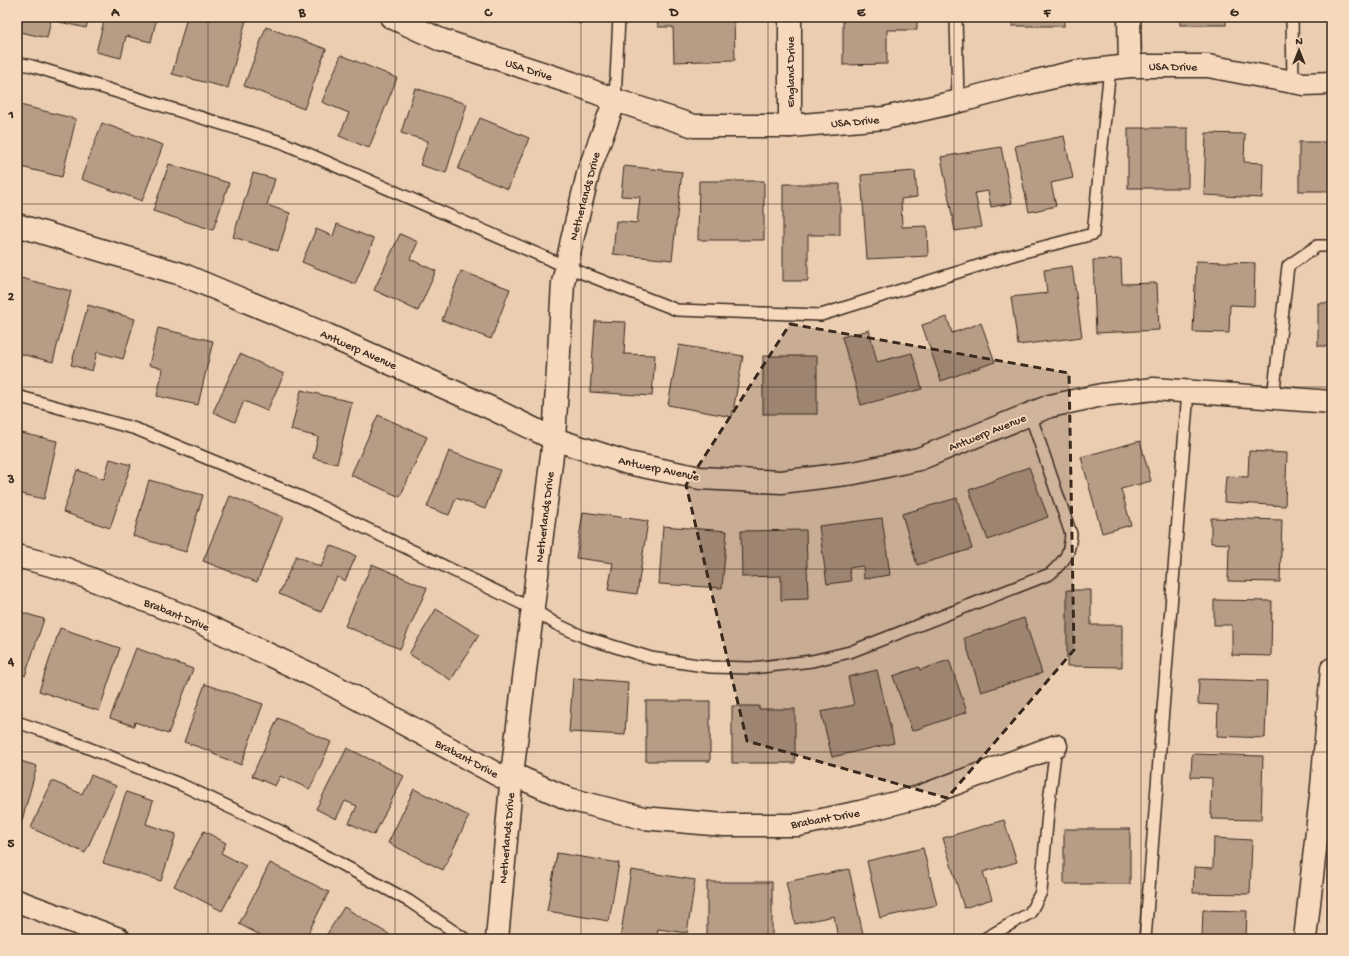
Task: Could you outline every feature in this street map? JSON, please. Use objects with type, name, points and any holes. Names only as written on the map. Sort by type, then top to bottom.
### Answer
[{"type":"street","name":"USA Drive","points":[[391,17],[441,40],[572,83],[615,100],[694,126],[790,126],[885,118],[958,102],[1068,74],[1120,67],[1208,66],[1304,84],[1332,83]]},
{"type":"street","name":"England Drive","points":[[790,17],[790,126]]},
{"type":"street","points":[[1120,67],[1129,17]]},
{"type":"street","name":"Netherlands Drive","points":[[497,939],[512,774],[554,439],[563,283],[589,170],[615,100]]},
{"type":"street","name":"Antwerp Avenue","points":[[17,225],[181,274],[328,335],[493,409],[554,439],[628,463],[700,478],[781,482],[854,473],[919,458],[1050,406],[1102,394],[1154,389],[1332,402]]},
{"type":"street","name":"Brabant Drive","points":[[17,556],[66,569],[197,621],[328,682],[502,777],[512,774],[569,799],[644,818],[724,825],[798,825],[860,812],[919,797],[1056,746]]},
{"type":"street","points":[[1305,939],[1322,788],[1332,669]]},
{"type":"street","points":[[17,901],[119,939]]},
{"type":"lane","points":[[615,100],[619,17]]},
{"type":"lane","points":[[956,17],[958,102]]},
{"type":"lane","points":[[1292,17],[1293,82]]},
{"type":"lane","points":[[17,63],[32,66],[281,142],[567,267],[677,310],[821,315],[1016,254],[1093,234],[1120,67]]},
{"type":"lane","points":[[1273,398],[1288,266],[1317,246],[1332,246]]},
{"type":"lane","points":[[1145,939],[1188,391]]},
{"type":"lane","points":[[17,396],[136,429],[303,498],[533,609],[556,624],[584,637],[651,658],[712,667],[752,668],[812,661],[850,652],[1050,574],[1064,561],[1070,550],[1071,534],[1030,414]]},
{"type":"lane","points":[[17,722],[58,736],[182,786],[280,831],[409,901],[465,939]]},
{"type":"lane","points":[[984,939],[1030,913],[1041,892],[1049,802],[1056,746]]},
{"type":"highlighted area","points":[[790,324],[1069,373],[1074,650],[947,798],[747,741],[686,485]]},
{"type":"building","points":[[23,17],[89,17],[86,28],[51,20],[47,38],[20,32]]},
{"type":"building","points":[[105,17],[157,17],[151,42],[126,36],[121,58],[96,52]]},
{"type":"building","points":[[187,17],[233,17],[246,20],[228,88],[172,74]]},
{"type":"building","points":[[562,17],[583,17],[580,24]]},
{"type":"building","points":[[657,17],[734,17],[735,60],[674,62],[673,27],[658,27]]},
{"type":"building","points":[[843,17],[917,17],[917,30],[887,30],[887,64],[843,65]]},
{"type":"building","points":[[1012,17],[1064,17],[1064,26],[1012,26]]},
{"type":"building","points":[[1180,17],[1226,17],[1226,25],[1180,25]]},
{"type":"building","points":[[266,27],[326,49],[304,109],[244,86]]},
{"type":"building","points":[[341,55],[397,78],[369,148],[339,136],[349,113],[322,102]]},
{"type":"building","points":[[415,88],[467,104],[446,173],[420,165],[428,141],[401,133]]},
{"type":"building","points":[[20,105],[76,119],[62,177],[17,166],[17,118]]},
{"type":"building","points":[[480,118],[529,138],[508,189],[458,169]]},
{"type":"building","points":[[102,123],[163,145],[142,201],[81,179]]},
{"type":"building","points":[[1128,128],[1188,128],[1188,188],[1128,188]]},
{"type":"building","points":[[1206,133],[1245,134],[1244,162],[1263,163],[1262,198],[1204,195]]},
{"type":"building","points":[[1064,136],[1073,178],[1051,183],[1056,206],[1029,212],[1015,146]]},
{"type":"building","points":[[1299,142],[1332,142],[1332,191],[1299,191]]},
{"type":"building","points":[[1001,147],[1012,203],[991,207],[988,191],[975,193],[982,227],[955,231],[941,157]]},
{"type":"building","points":[[169,164],[229,183],[213,230],[153,211]]},
{"type":"building","points":[[624,166],[682,172],[672,260],[613,254],[616,221],[637,223],[640,197],[621,196]]},
{"type":"building","points":[[915,171],[917,197],[901,199],[902,227],[927,226],[928,256],[867,259],[861,175]]},
{"type":"building","points":[[253,173],[275,179],[267,205],[290,213],[278,251],[233,237]]},
{"type":"building","points":[[699,181],[764,181],[764,240],[698,240]]},
{"type":"building","points":[[783,184],[840,184],[840,235],[808,235],[808,281],[783,281]]},
{"type":"building","points":[[337,224],[374,239],[355,284],[302,262],[316,229],[333,236]]},
{"type":"building","points":[[400,234],[418,242],[410,259],[436,271],[418,311],[374,290]]},
{"type":"building","points":[[1121,259],[1122,284],[1157,283],[1159,330],[1096,333],[1093,260]]},
{"type":"building","points":[[1196,261],[1255,263],[1254,306],[1230,305],[1229,333],[1193,332]]},
{"type":"building","points":[[1072,266],[1082,337],[1018,345],[1011,297],[1047,293],[1044,270]]},
{"type":"building","points":[[461,271],[510,289],[491,339],[442,320]]},
{"type":"building","points":[[17,277],[71,291],[53,362],[17,353]]},
{"type":"building","points":[[1318,303],[1332,303],[1332,346],[1318,346]]},
{"type":"building","points":[[88,305],[135,319],[123,359],[97,352],[92,371],[71,365]]},
{"type":"building","points":[[947,317],[952,333],[981,323],[995,362],[941,381],[922,325]]},
{"type":"building","points":[[595,321],[626,322],[624,354],[655,355],[652,396],[590,392]]},
{"type":"building","points":[[158,328],[213,341],[198,405],[157,396],[163,369],[149,365]]},
{"type":"building","points":[[869,330],[877,362],[912,353],[922,389],[861,405],[842,337]]},
{"type":"building","points":[[679,345],[743,356],[732,417],[668,405]]},
{"type":"building","points":[[240,354],[284,374],[267,411],[244,401],[235,422],[213,412]]},
{"type":"building","points":[[763,356],[817,356],[817,414],[763,414]]},
{"type":"building","points":[[301,390],[352,402],[337,464],[313,458],[318,437],[291,430]]},
{"type":"building","points":[[378,415],[427,437],[400,497],[351,475]]},
{"type":"building","points":[[17,432],[57,441],[44,499],[17,493]]},
{"type":"building","points":[[1140,441],[1151,481],[1121,489],[1131,525],[1102,533],[1081,457]]},
{"type":"building","points":[[449,451],[500,470],[485,509],[456,498],[449,515],[427,507]]},
{"type":"building","points":[[1249,451],[1287,453],[1285,506],[1224,502],[1226,476],[1248,477]]},
{"type":"building","points":[[110,459],[131,465],[110,528],[63,512],[77,470],[104,479]]},
{"type":"building","points":[[1029,467],[1048,517],[988,540],[969,490]]},
{"type":"building","points":[[149,480],[203,495],[186,552],[133,536]]},
{"type":"building","points":[[230,496],[283,517],[257,582],[203,561]]},
{"type":"building","points":[[957,498],[972,549],[917,565],[902,514]]},
{"type":"building","points":[[583,512],[648,521],[637,594],[608,590],[613,563],[576,558]]},
{"type":"building","points":[[882,518],[890,575],[864,579],[863,566],[849,568],[851,581],[827,584],[819,526]]},
{"type":"building","points":[[1211,518],[1282,520],[1280,582],[1228,581],[1229,544],[1211,543]]},
{"type":"building","points":[[663,526],[727,531],[722,588],[659,584]]},
{"type":"building","points":[[806,530],[808,599],[781,600],[781,576],[742,577],[741,531]]},
{"type":"building","points":[[330,545],[356,556],[345,581],[337,577],[321,612],[279,594],[296,556],[321,567]]},
{"type":"building","points":[[372,564],[427,588],[400,649],[345,626]]},
{"type":"building","points":[[1067,590],[1091,590],[1091,625],[1122,625],[1122,667],[1067,666]]},
{"type":"building","points":[[1214,600],[1272,601],[1271,656],[1232,655],[1232,625],[1214,625]]},
{"type":"building","points":[[436,609],[479,635],[451,680],[409,654]]},
{"type":"building","points":[[17,611],[44,619],[25,676],[17,673]]},
{"type":"building","points":[[1024,618],[1042,673],[981,692],[964,638]]},
{"type":"building","points":[[60,628],[120,648],[99,711],[39,691]]},
{"type":"building","points":[[136,648],[193,669],[168,734],[135,722],[134,726],[110,718]]},
{"type":"building","points":[[949,660],[967,712],[912,731],[893,676],[919,667],[920,670]]},
{"type":"building","points":[[877,670],[894,743],[832,757],[821,712],[854,705],[848,677]]},
{"type":"building","points":[[573,678],[628,682],[625,735],[569,732]]},
{"type":"building","points":[[1199,679],[1267,681],[1265,738],[1217,736],[1218,705],[1198,704]]},
{"type":"building","points":[[205,684],[263,704],[241,765],[213,754],[213,752],[184,742]]},
{"type":"building","points":[[646,701],[710,701],[710,761],[646,761]]},
{"type":"building","points":[[732,706],[759,706],[759,709],[795,709],[795,763],[732,763]]},
{"type":"building","points":[[278,718],[331,742],[310,789],[280,776],[275,786],[252,776]]},
{"type":"building","points":[[347,748],[404,776],[374,835],[349,823],[357,806],[345,801],[336,819],[316,809]]},
{"type":"building","points":[[1192,754],[1263,756],[1261,820],[1211,819],[1212,778],[1191,777]]},
{"type":"building","points":[[17,760],[37,766],[21,824],[17,823]]},
{"type":"building","points":[[91,775],[116,786],[85,853],[31,828],[52,781],[82,794]]},
{"type":"building","points":[[414,789],[469,816],[443,870],[388,843]]},
{"type":"building","points":[[126,792],[153,801],[146,824],[176,834],[161,881],[103,863]]},
{"type":"building","points":[[1004,820],[1017,862],[983,872],[992,899],[964,908],[943,838]]},
{"type":"building","points":[[1064,829],[1130,829],[1130,884],[1064,884]]},
{"type":"building","points":[[204,831],[226,843],[221,853],[246,866],[222,911],[174,886]]},
{"type":"building","points":[[1214,838],[1252,840],[1250,894],[1193,893],[1194,867],[1213,868]]},
{"type":"building","points":[[923,848],[937,905],[880,918],[867,861]]},
{"type":"building","points":[[557,853],[619,863],[609,921],[547,911]]},
{"type":"building","points":[[270,863],[329,892],[305,939],[268,939],[239,924]]},
{"type":"building","points":[[849,869],[864,939],[838,939],[834,916],[795,924],[786,882]]},
{"type":"building","points":[[631,870],[695,880],[687,933],[658,929],[656,939],[620,939]]},
{"type":"building","points":[[707,882],[772,882],[772,939],[707,939]]},
{"type":"building","points":[[344,907],[390,935],[388,939],[324,939]]},
{"type":"building","points":[[1203,910],[1247,911],[1246,939],[1202,939]]}]
